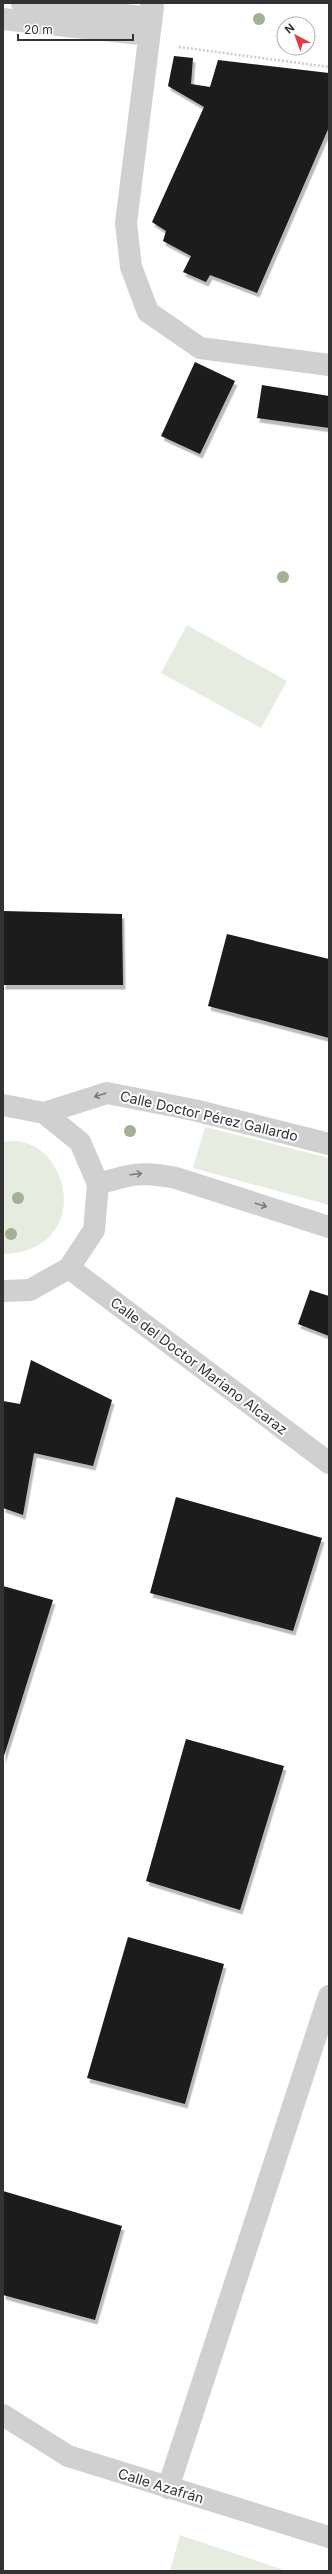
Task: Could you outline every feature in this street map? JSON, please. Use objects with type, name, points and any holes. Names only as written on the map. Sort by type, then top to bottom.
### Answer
[{"type":"street","points":[[22,3],[150,19]]},
{"type":"street","points":[[3,19],[150,19]]},
{"type":"street","points":[[150,19],[126,223],[131,267],[148,312],[200,348],[329,365]]},
{"type":"street","name":"Calle Doctor Pérez Gallardo","points":[[44,1113],[107,1093],[194,1110],[329,1144]]},
{"type":"street","points":[[3,1105],[44,1113],[80,1142],[98,1184],[94,1230],[69,1268],[30,1290],[3,1291]]},
{"type":"street","points":[[98,1184],[132,1174],[150,1173],[176,1178],[329,1227]]},
{"type":"street","name":"Calle del Doctor Mariano Alcaraz","points":[[69,1268],[329,1463]]},
{"type":"street","points":[[168,2488],[329,1996]]},
{"type":"street","name":"Calle Azafrán","points":[[3,2415],[68,2456],[329,2537]]},
{"type":"path","points":[[173,46],[329,67]]},
{"type":"shaded area","points":[[187,625],[287,681],[261,728],[161,673]]},
{"type":"shaded area","points":[[205,1127],[329,1158],[329,1205],[193,1168]]},
{"type":"shaded area","points":[[3,1142],[26,1143],[44,1154],[57,1171],[63,1192],[62,1214],[52,1233],[33,1248],[3,1254]]},
{"type":"shaded area","points":[[180,2535],[287,2571],[170,2571]]},
{"type":"building","points":[[174,56],[193,58],[191,84],[210,87],[218,60],[329,73],[329,127],[257,293],[210,275],[206,282],[183,272],[191,256],[163,241],[166,231],[152,222],[204,107],[168,86]]},
{"type":"building","points":[[195,362],[235,381],[200,454],[161,436]]},
{"type":"building","points":[[262,385],[329,396],[329,428],[257,418]]},
{"type":"building","points":[[3,911],[122,914],[123,985],[3,985]]},
{"type":"building","points":[[227,934],[329,959],[329,1038],[208,1006]]},
{"type":"building","points":[[310,1290],[329,1296],[329,1336],[298,1324]]},
{"type":"building","points":[[31,1360],[112,1400],[93,1466],[34,1453],[23,1515],[3,1508],[3,1401],[20,1404]]},
{"type":"building","points":[[176,1497],[322,1538],[293,1631],[150,1593]]},
{"type":"building","points":[[3,1586],[53,1600],[3,1759]]},
{"type":"building","points":[[186,1739],[284,1766],[240,1910],[146,1881]]},
{"type":"building","points":[[128,1937],[224,1964],[185,2104],[87,2078]]},
{"type":"building","points":[[3,2191],[122,2226],[95,2320],[3,2295]]}]
